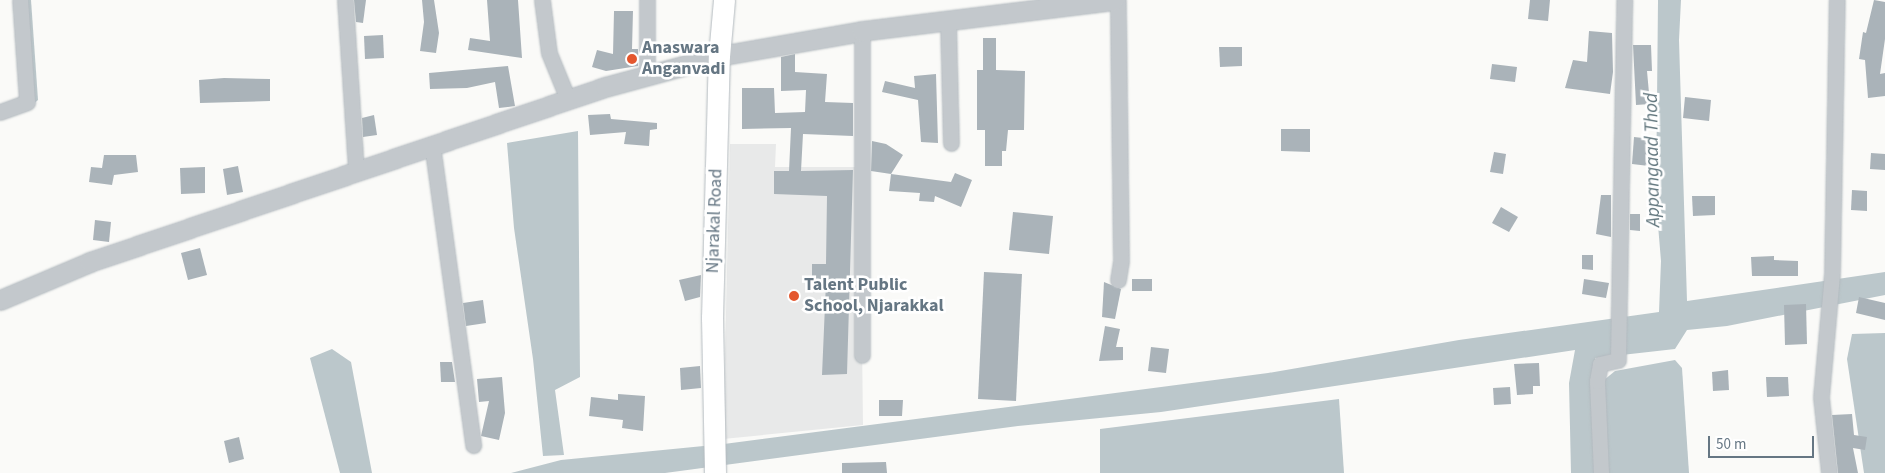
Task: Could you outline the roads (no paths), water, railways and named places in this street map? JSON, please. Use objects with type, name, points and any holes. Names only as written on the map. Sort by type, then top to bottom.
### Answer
[{"type":"main road","name":"Njarakal Road","points":[[715,473],[712,318],[719,56],[724,0]]},
{"type":"street","points":[[0,112],[27,102],[20,0]]},
{"type":"street","points":[[345,0],[356,169]]},
{"type":"street","points":[[542,0],[549,53],[567,97]]},
{"type":"street","points":[[647,0],[647,77]]},
{"type":"street","points":[[0,300],[90,262],[567,97],[647,77],[719,56],[862,32],[948,22],[1014,5],[1113,0]]},
{"type":"street","points":[[1118,0],[1121,260],[1118,280]]},
{"type":"street","points":[[1601,473],[1597,382],[1600,364],[1618,360],[1624,0]]},
{"type":"street","points":[[1829,473],[1821,396],[1832,273],[1838,0]]},
{"type":"street","points":[[948,22],[951,143]]},
{"type":"street","points":[[862,32],[862,355]]},
{"type":"street","points":[[432,144],[473,445]]},
{"type":"place","name":"Anaswara Anganvadi","points":[[632,59]]},
{"type":"place","name":"Talent Public School, Njarakkal","points":[[794,296]]},
{"type":"water label","name":"Appangaad Thod","points":[[1653,160]]}]
